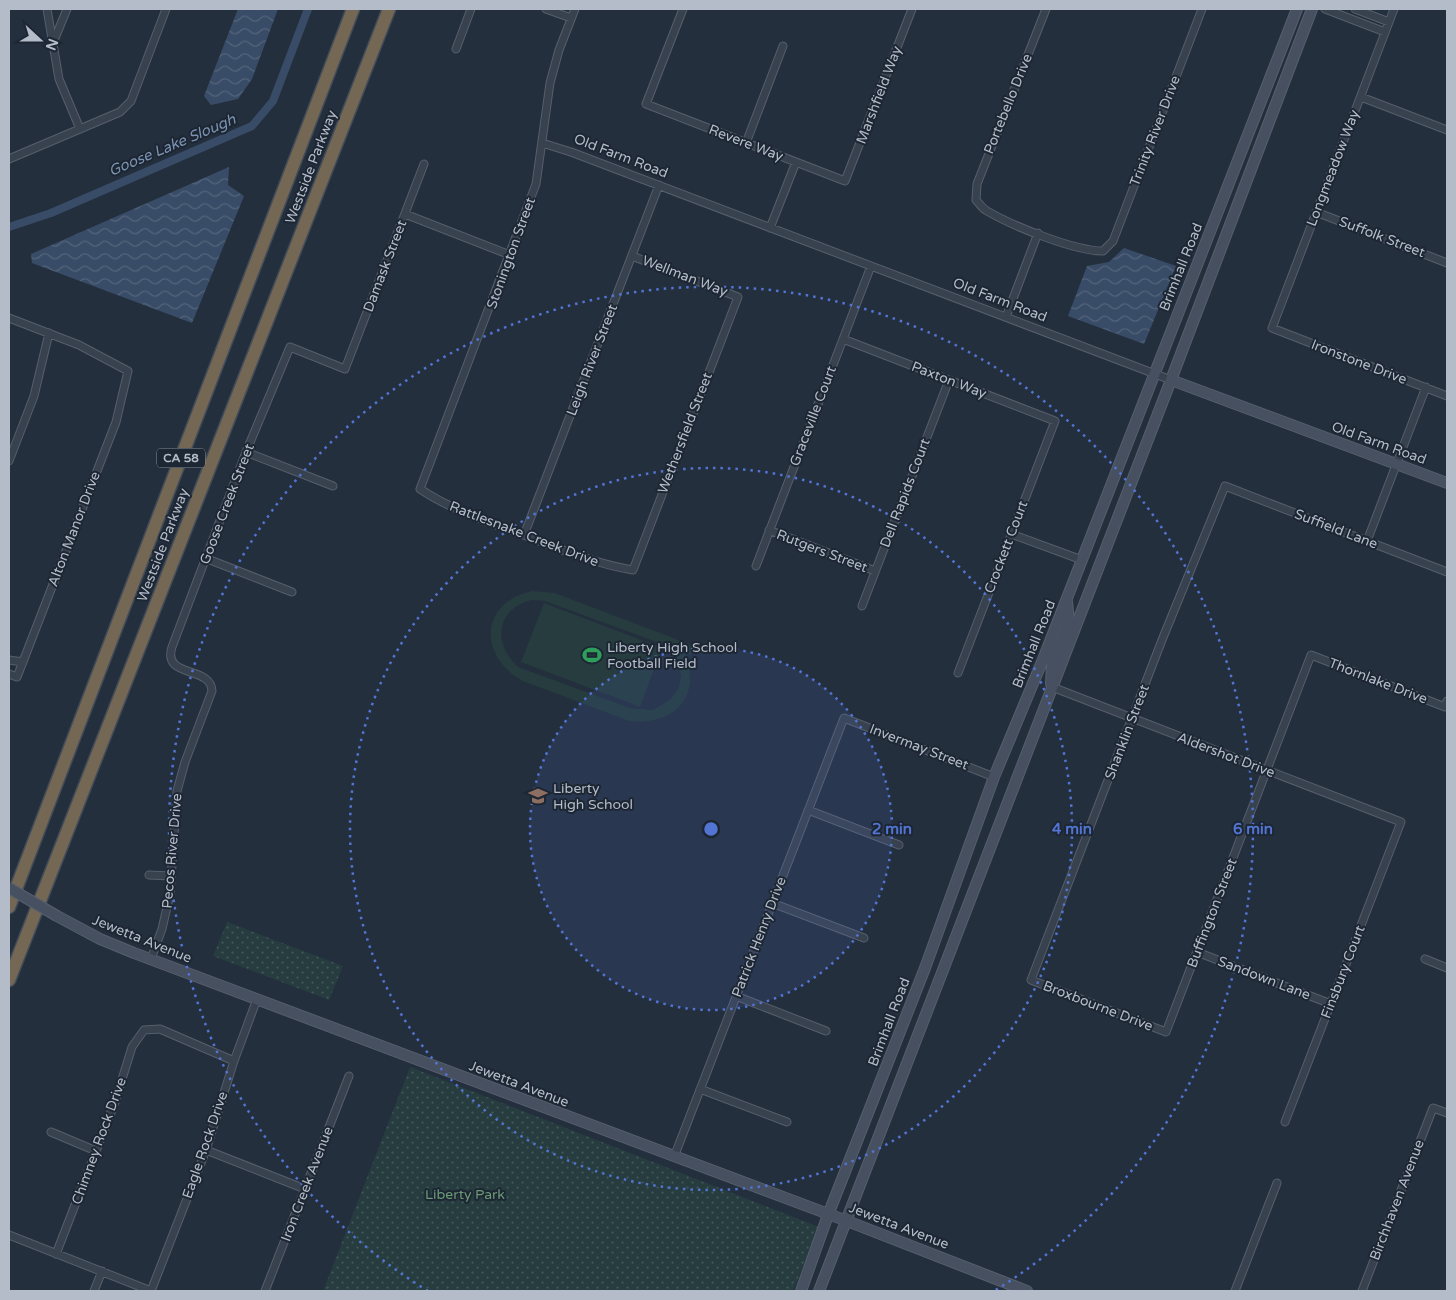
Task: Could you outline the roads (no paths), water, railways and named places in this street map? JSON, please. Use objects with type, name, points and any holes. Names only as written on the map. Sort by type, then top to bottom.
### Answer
[{"type":"highway","name":"Westside Parkway","points":[[9,908],[352,9]]},
{"type":"highway","name":"Westside Parkway","points":[[9,980],[389,9]]},
{"type":"street","points":[[47,9],[59,79],[80,129]]},
{"type":"street","points":[[53,43],[67,9]]},
{"type":"street","points":[[9,159],[120,112],[131,101],[166,9]]},
{"type":"street","points":[[456,49],[471,9]]},
{"type":"street","points":[[546,9],[571,18]]},
{"type":"street","name":"Stonington Street","points":[[420,489],[536,184],[552,74],[574,9]]},
{"type":"street","name":"Revere Way","points":[[683,9],[646,104],[845,181]]},
{"type":"street","name":"Marshfield Way","points":[[845,181],[912,9]]},
{"type":"street","name":"Portebello Drive","points":[[1038,233],[985,210],[976,200],[976,184],[1046,9]]},
{"type":"street","name":"Trinity River Drive","points":[[1038,233],[1089,251],[1103,251],[1113,241],[1202,9]]},
{"type":"street","name":"Brimhall Road","points":[[801,1291],[828,1215],[925,968],[994,776],[1067,598],[1297,9]]},
{"type":"street","points":[[819,1291],[1171,380],[1312,9]]},
{"type":"street","points":[[1325,9],[1385,32]]},
{"type":"street","points":[[1355,9],[1389,22]]},
{"type":"street","name":"Longmeadow Way","points":[[1272,328],[1394,9]]},
{"type":"street","points":[[746,143],[783,46]]},
{"type":"street","points":[[1361,97],[1447,130]]},
{"type":"street","name":"Old Farm Road","points":[[542,144],[571,152],[1154,374],[1447,483]]},
{"type":"street","points":[[770,228],[796,162]]},
{"type":"street","name":"Damask Street","points":[[290,348],[345,369],[424,164]]},
{"type":"street","name":"Leigh River Street","points":[[524,535],[659,185]]},
{"type":"street","name":"Suffolk Street","points":[[1316,212],[1447,263]]},
{"type":"street","points":[[404,214],[510,255]]},
{"type":"street","points":[[1006,317],[1038,233]]},
{"type":"street","name":"Wellman Way","points":[[632,256],[738,297]]},
{"type":"street","name":"Graceville Court","points":[[756,566],[871,266]]},
{"type":"street","name":"Wethersfield Street","points":[[632,570],[738,297]]},
{"type":"street","points":[[9,318],[49,333],[34,396],[9,460]]},
{"type":"street","name":"Ironstone Drive","points":[[1272,328],[1447,396]]},
{"type":"street","name":"Alton Manor Drive","points":[[9,674],[17,677],[23,662],[116,422],[128,371],[79,345],[49,333]]},
{"type":"street","name":"Paxton Way","points":[[843,340],[1055,421]]},
{"type":"street","name":"Goose Creek Street","points":[[212,687],[205,678],[180,670],[172,662],[170,657],[172,647],[246,452],[290,348]]},
{"type":"street","name":"Dell Rapids Court","points":[[862,606],[949,380]]},
{"type":"street","points":[[1367,541],[1426,388]]},
{"type":"street","name":"Crockett Court","points":[[958,673],[1055,421]]},
{"type":"street","points":[[246,452],[333,486]]},
{"type":"street","name":"Suffield Lane","points":[[1225,486],[1447,572]]},
{"type":"street","name":"Shanklin Street","points":[[1031,980],[1132,718],[1225,486]]},
{"type":"street","name":"Rattlesnake Creek Drive","points":[[420,489],[451,508],[597,563],[632,570]]},
{"type":"street","name":"Rutgers Street","points":[[769,530],[875,571]]},
{"type":"street","points":[[1011,534],[1082,560]]},
{"type":"street","points":[[205,558],[292,592]]},
{"type":"street","points":[[1052,687],[1050,678],[1052,664],[1069,621],[1067,598]]},
{"type":"street","name":"Thornlake Drive","points":[[1311,655],[1446,704]]},
{"type":"street","name":"Buffington Street","points":[[1166,1032],[1311,655]]},
{"type":"street","points":[[9,660],[23,662]]},
{"type":"street","name":"Pecos River Drive","points":[[151,959],[167,912],[176,792],[185,762],[211,696],[212,687]]},
{"type":"street","name":"Aldershot Drive","points":[[1052,687],[1401,822]]},
{"type":"street","name":"Invermay Street","points":[[844,718],[994,776]]},
{"type":"street","name":"Patrick Henry Drive","points":[[674,1157],[844,718]]},
{"type":"street","points":[[808,810],[900,845]]},
{"type":"street","name":"Finsbury Court","points":[[1286,1122],[1401,822]]},
{"type":"street","points":[[149,875],[171,876]]},
{"type":"street","name":"Jewetta Avenue","points":[[9,888],[100,939],[828,1215],[847,1220],[1027,1291]]},
{"type":"street","points":[[772,903],[864,938]]},
{"type":"street","name":"Sandown Lane","points":[[1197,952],[1331,1004]]},
{"type":"street","points":[[1425,959],[1447,968]]},
{"type":"street","name":"Broxbourne Drive","points":[[1031,980],[1166,1032]]},
{"type":"street","points":[[736,996],[826,1031]]},
{"type":"street","name":"Eagle Rock Drive","points":[[151,1291],[206,1150],[234,1061],[257,999]]},
{"type":"street","name":"Chimney Rock Drive","points":[[56,1254],[115,1102],[132,1047],[144,1030],[160,1029],[234,1061]]},
{"type":"street","name":"Iron Creek Avenue","points":[[265,1291],[349,1076]]},
{"type":"street","points":[[700,1089],[787,1122]]},
{"type":"street","name":"Birchhaven Avenue","points":[[1362,1291],[1433,1108],[1447,1114]]},
{"type":"street","points":[[51,1132],[96,1151]]},
{"type":"street","points":[[206,1150],[305,1189]]},
{"type":"street","points":[[1236,1291],[1277,1183]]},
{"type":"street","points":[[9,1235],[151,1291]]},
{"type":"street","points":[[94,1291],[102,1271]]},
{"type":"water","points":[[238,9],[278,9],[252,79],[238,99],[211,105],[204,96]]},
{"type":"water","points":[[229,167],[228,185],[244,196],[192,323],[32,263],[31,254]]},
{"type":"water","points":[[1124,248],[1176,266],[1144,344],[1068,316],[1087,266],[1109,262]]},
{"type":"waterway","name":"Goose Lake Slough","points":[[9,227],[51,213],[252,126],[273,101],[308,9]]},
{"type":"place","name":"Liberty High School Football Field","points":[[592,655]]},
{"type":"place","name":"Liberty High School","points":[[538,796]]},
{"type":"park label","name":"Liberty Park","points":[[465,1194]]}]
